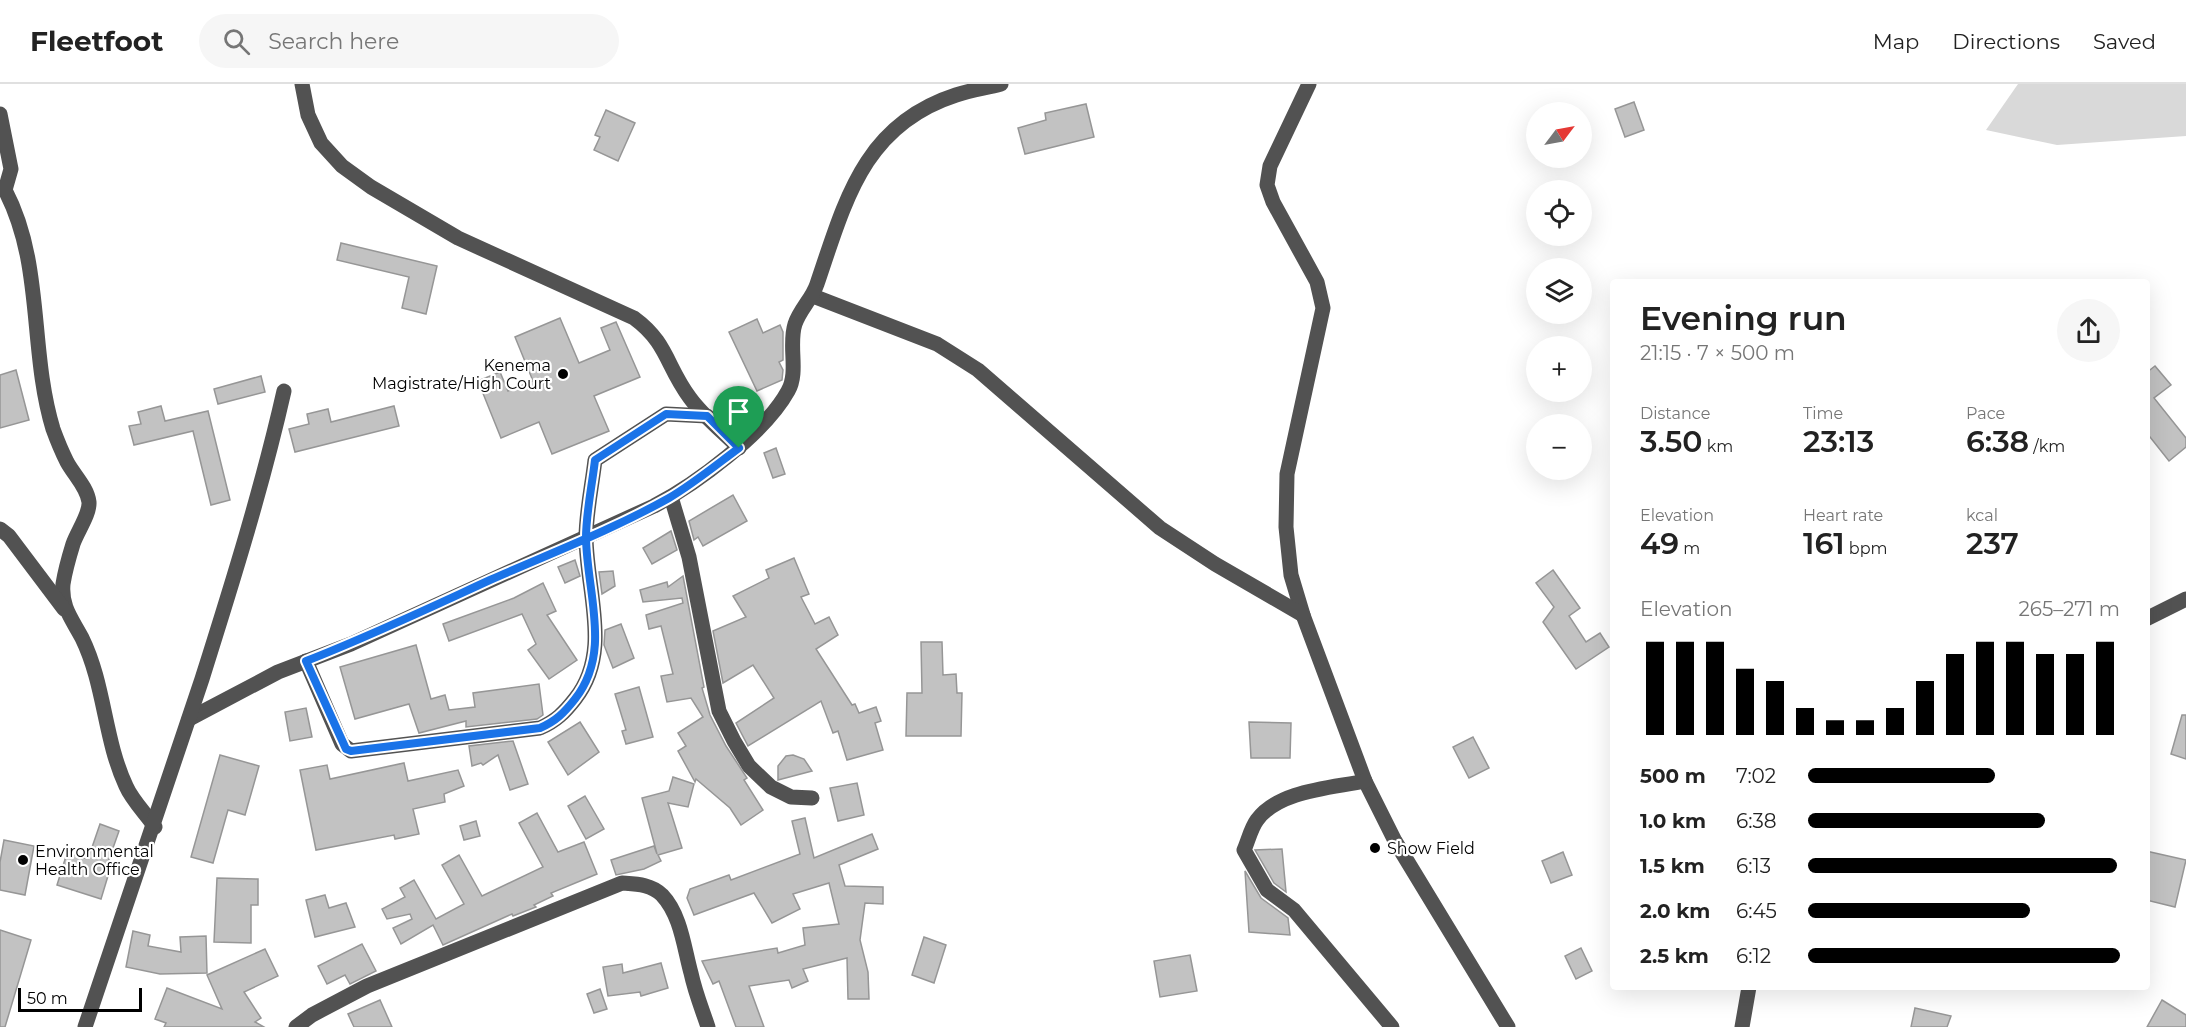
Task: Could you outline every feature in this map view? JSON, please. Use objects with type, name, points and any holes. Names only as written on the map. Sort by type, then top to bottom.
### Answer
[{"type":"street","points":[[302,84],[308,115],[321,144],[342,166],[371,187],[458,238],[634,318],[652,332],[663,347],[676,378],[707,416],[739,448]]},
{"type":"street","points":[[189,719],[278,672],[351,644],[671,497],[739,448],[789,390],[795,324],[813,296],[854,181],[883,139],[920,112],[955,95],[1001,84]]},
{"type":"street","points":[[1309,84],[1270,166],[1267,185],[1317,282],[1323,308],[1287,474],[1286,527],[1291,575],[1303,615],[1365,781],[1395,841],[1508,1027]]},
{"type":"street","points":[[0,114],[11,169],[2,189],[17,213],[25,241],[37,312],[42,390],[54,432],[67,462],[86,494],[89,505],[73,543],[63,584],[64,609]]},
{"type":"street","points":[[813,296],[937,344],[978,370],[1160,528],[1215,564],[1303,615]]},
{"type":"street","points":[[85,1027],[155,827],[189,719],[267,466],[284,391]]},
{"type":"street","points":[[306,661],[342,744],[351,751],[540,728],[554,722],[585,687],[594,663],[595,639],[586,537],[595,460],[666,414],[707,416]]},
{"type":"street","points":[[671,497],[689,557],[719,711],[749,766],[771,787],[791,797],[812,798]]},
{"type":"street","points":[[0,529],[9,536],[64,609],[82,639],[103,699],[110,744],[126,788],[155,827]]},
{"type":"street","points":[[2150,617],[2186,599]]},
{"type":"street","points":[[1365,781],[1308,793],[1279,803],[1257,819],[1244,850],[1267,890],[1294,910],[1392,1027]]},
{"type":"street","points":[[296,1027],[312,1015],[367,986],[622,883],[645,885],[661,894],[669,905],[681,931],[691,974],[708,1027]]},
{"type":"street","points":[[1742,1027],[1748,990]]},
{"type":"shaded area","points":[[2018,84],[2186,84],[2186,136],[2057,145],[1986,130]]},
{"type":"building","points":[[1634,102],[1644,130],[1625,137],[1615,109]]},
{"type":"building","points":[[1086,104],[1094,137],[1025,154],[1018,128],[1046,120],[1045,113]]},
{"type":"building","points":[[606,110],[635,123],[618,161],[594,150],[600,137],[595,135]]},
{"type":"building","points":[[341,243],[437,266],[426,314],[402,308],[409,277],[337,260]]},
{"type":"building","points":[[560,318],[579,363],[610,350],[601,328],[616,322],[640,377],[594,396],[609,431],[552,454],[539,422],[501,438],[478,381],[500,372],[508,391],[533,381],[515,337]]},
{"type":"building","points":[[757,319],[763,333],[780,325],[783,332],[783,360],[779,362],[783,370],[782,380],[757,391],[729,332]]},
{"type":"building","points":[[2155,366],[2171,385],[2154,398],[2186,438],[2186,447],[2169,461],[2150,437],[2150,370]]},
{"type":"building","points":[[16,370],[29,420],[0,428],[0,375]]},
{"type":"building","points":[[261,376],[265,392],[218,404],[214,389]]},
{"type":"building","points":[[161,406],[165,421],[208,411],[230,500],[211,505],[193,431],[134,445],[129,426],[141,424],[138,412]]},
{"type":"building","points":[[394,406],[399,426],[295,452],[289,429],[309,424],[307,414],[328,409],[331,422]]},
{"type":"building","points":[[776,448],[785,474],[773,478],[764,453]]},
{"type":"building","points":[[733,495],[747,521],[703,546],[698,537],[694,540],[689,521]]},
{"type":"building","points":[[671,531],[677,550],[652,564],[643,548]]},
{"type":"building","points":[[794,558],[809,594],[801,597],[815,624],[829,617],[838,635],[816,649],[859,713],[876,707],[881,721],[875,723],[883,750],[847,760],[838,731],[833,733],[821,701],[748,746],[736,723],[774,698],[753,665],[723,683],[713,631],[746,617],[733,596],[769,578],[766,570]]},
{"type":"building","points":[[575,560],[580,576],[565,583],[558,567]]},
{"type":"building","points":[[1553,570],[1580,608],[1569,616],[1586,642],[1600,633],[1609,647],[1576,669],[1543,622],[1554,607],[1536,583]]},
{"type":"building","points":[[613,571],[615,586],[602,594],[599,572]]},
{"type":"building","points":[[683,576],[704,687],[702,688],[710,715],[726,746],[747,778],[744,780],[763,810],[741,825],[730,808],[696,779],[695,782],[678,751],[686,746],[678,733],[703,717],[691,698],[667,702],[661,676],[673,674],[661,626],[649,629],[646,615],[683,603],[682,598],[643,602],[640,590],[667,582],[668,587]]},
{"type":"building","points":[[543,583],[556,611],[547,615],[577,660],[549,679],[528,650],[536,644],[522,614],[449,641],[443,624],[514,598]]},
{"type":"building","points":[[621,624],[634,658],[613,668],[604,645],[605,630]]},
{"type":"building","points":[[921,642],[942,642],[943,675],[956,674],[957,693],[962,693],[961,736],[906,736],[907,693],[922,693]]},
{"type":"building","points":[[416,645],[431,699],[445,695],[449,710],[475,707],[473,693],[539,684],[543,715],[537,719],[466,727],[466,721],[419,733],[409,704],[355,719],[340,667]]},
{"type":"building","points":[[639,687],[653,737],[626,744],[622,731],[626,730],[615,694]]},
{"type":"building","points":[[306,708],[312,737],[290,741],[285,712]]},
{"type":"building","points":[[2182,715],[2186,715],[2186,759],[2171,754]]},
{"type":"building","points":[[580,722],[599,752],[568,775],[548,742]]},
{"type":"building","points":[[1249,722],[1291,723],[1290,758],[1251,758]]},
{"type":"building","points":[[1473,737],[1489,768],[1469,778],[1453,747]]},
{"type":"building","points":[[513,741],[528,784],[510,790],[498,755],[483,765],[481,763],[472,766],[469,746]]},
{"type":"building","points":[[220,755],[259,766],[245,815],[228,810],[213,863],[191,857]]},
{"type":"building","points":[[793,755],[804,759],[812,771],[778,780],[778,766],[786,756]]},
{"type":"building","points":[[404,763],[408,781],[458,770],[464,786],[444,794],[445,802],[413,809],[419,834],[395,839],[394,835],[316,850],[300,770],[327,765],[330,779]]},
{"type":"building","points":[[673,777],[694,784],[688,807],[668,803],[682,848],[658,855],[661,861],[644,869],[616,875],[611,860],[654,846],[657,854],[642,798],[669,791]]},
{"type":"building","points":[[857,783],[864,815],[838,821],[830,788]]},
{"type":"building","points":[[585,796],[604,829],[586,839],[568,806]]},
{"type":"building","points":[[537,813],[558,852],[584,842],[597,874],[551,893],[553,896],[534,905],[536,907],[513,916],[512,914],[443,945],[433,925],[401,944],[393,928],[412,919],[410,914],[387,919],[382,909],[405,897],[400,888],[414,880],[436,919],[464,904],[442,865],[459,855],[482,896],[543,867],[519,823]]},
{"type":"building","points":[[805,818],[814,858],[872,834],[878,849],[839,865],[845,886],[883,887],[883,904],[865,903],[860,940],[868,972],[869,999],[848,999],[847,958],[803,969],[808,981],[792,988],[789,980],[749,986],[764,1027],[736,1027],[719,981],[713,984],[702,961],[777,948],[778,953],[805,945],[803,928],[839,924],[829,883],[793,894],[800,909],[772,923],[754,893],[694,915],[687,898],[690,889],[729,875],[731,880],[800,854],[792,821]]},
{"type":"building","points":[[476,821],[480,836],[464,840],[460,826]]},
{"type":"building","points":[[100,824],[119,831],[107,865],[111,866],[101,899],[57,885],[67,853],[88,859]]},
{"type":"building","points":[[4,840],[34,846],[25,895],[0,890],[0,862]]},
{"type":"building","points":[[1282,849],[1286,892],[1274,883],[1255,850]]},
{"type":"building","points":[[1563,852],[1572,875],[1551,883],[1542,861]]},
{"type":"building","points":[[2150,852],[2186,860],[2175,907],[2150,901]]},
{"type":"building","points":[[1245,871],[1261,898],[1288,918],[1290,935],[1249,932]]},
{"type":"building","points":[[217,878],[258,879],[258,905],[251,905],[251,943],[214,942]]},
{"type":"building","points":[[325,895],[329,908],[346,903],[355,927],[315,937],[306,900]]},
{"type":"building","points":[[0,930],[31,940],[5,1027],[0,1027]]},
{"type":"building","points":[[133,931],[150,935],[148,946],[181,952],[180,937],[206,936],[207,973],[160,974],[126,967]]},
{"type":"building","points":[[924,937],[946,945],[934,983],[912,975]]},
{"type":"building","points":[[362,944],[376,971],[350,984],[345,975],[327,984],[318,966]]},
{"type":"building","points":[[1581,948],[1592,971],[1576,979],[1565,956]]},
{"type":"building","points":[[265,949],[278,976],[244,992],[261,1018],[255,1022],[264,1027],[164,1027],[166,1023],[155,1019],[167,988],[222,1009],[207,975]]},
{"type":"building","points":[[1190,955],[1197,991],[1160,997],[1154,961]]},
{"type":"building","points":[[661,963],[668,988],[641,996],[640,992],[608,996],[603,967],[622,964],[623,973]]},
{"type":"building","points":[[600,989],[607,1009],[594,1013],[587,994]]},
{"type":"building","points":[[380,1000],[392,1027],[354,1027],[348,1014]]},
{"type":"building","points":[[2162,1000],[2186,1015],[2186,1027],[2147,1027]]},
{"type":"building","points":[[1915,1008],[1951,1016],[1947,1027],[1911,1027]]},
{"type":"place","name":"Kenema Magistrate/High Court","points":[[563,374]]},
{"type":"place","name":"Show Field","points":[[1375,848]]},
{"type":"place","name":"Environmental Health Office","points":[[23,860]]},
{"type":"route","points":[[739,448],[671,497],[654,506],[586,537],[404,619],[351,644],[306,661],[342,744],[351,751],[540,728],[554,722],[585,687],[594,663],[595,639],[586,537],[595,460],[666,414],[707,416],[739,448]]}]
